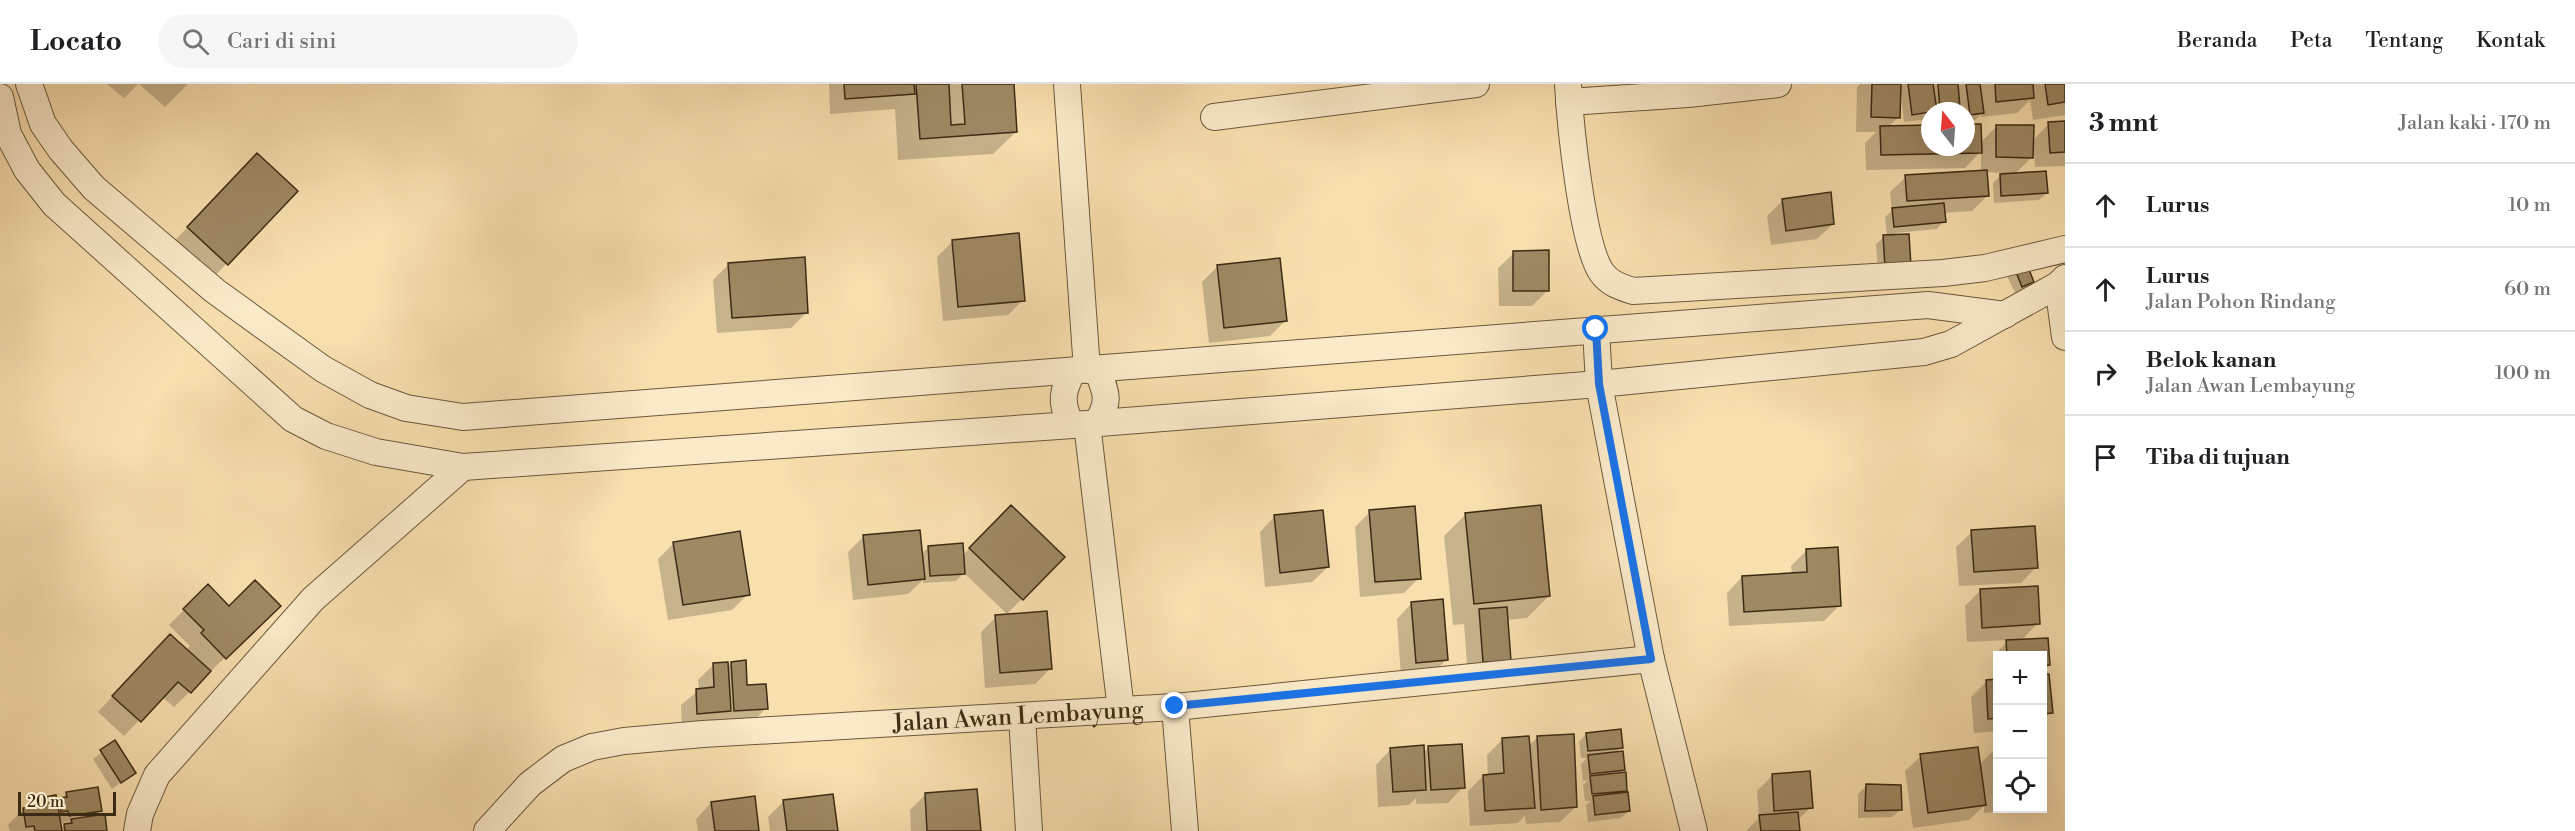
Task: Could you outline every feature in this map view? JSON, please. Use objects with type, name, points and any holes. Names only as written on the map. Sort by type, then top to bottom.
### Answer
[{"type":"street","points":[[29,84],[43,124],[61,150],[94,188],[215,291],[323,369],[370,395],[406,408],[463,417],[1928,305],[2005,315]]},
{"type":"street","points":[[1067,84],[1085,370],[1107,398],[1106,409],[1085,423]]},
{"type":"street","points":[[1214,117],[1476,84]]},
{"type":"street","points":[[1778,84],[1688,94],[1568,93],[1580,188],[1593,254],[1602,272],[1614,284],[1633,291],[1943,273],[1996,266],[2065,249]]},
{"type":"street","points":[[0,97],[8,134],[27,170],[54,204],[293,419],[326,436],[376,452],[463,467],[1599,384],[1924,352],[1951,344],[2062,281],[2065,337]]},
{"type":"street","points":[[27,170],[61,150]]},
{"type":"street","points":[[1596,329],[1599,384],[1651,659],[1694,831]]},
{"type":"street","points":[[1085,370],[1063,393],[1064,411],[1085,423]]},
{"type":"street","points":[[1085,423],[1121,710]]},
{"type":"street","points":[[137,831],[140,814],[157,775],[313,599],[463,467]]},
{"type":"street","name":"Jalan Awan Lembayung","points":[[487,831],[530,784],[563,759],[592,747],[624,741],[703,734],[1022,717],[1175,706],[1651,659]]},
{"type":"street","points":[[1175,706],[1185,831]]},
{"type":"street","points":[[1022,717],[1029,831]]},
{"type":"building","points":[[844,84],[914,84],[915,94],[845,99]]},
{"type":"building","points":[[916,84],[949,84],[951,125],[965,124],[962,84],[1014,84],[1017,132],[920,139]]},
{"type":"building","points":[[1872,84],[1901,84],[1900,118],[1871,117]]},
{"type":"building","points":[[1908,84],[1933,84],[1936,102],[1921,102],[1921,114],[1912,115]]},
{"type":"building","points":[[1938,84],[1958,84],[1960,102],[1939,102]]},
{"type":"building","points":[[1966,84],[1980,84],[1984,113],[1975,114],[1975,102],[1968,102]]},
{"type":"building","points":[[1995,84],[2033,84],[2034,98],[1996,102]]},
{"type":"building","points":[[2045,84],[2065,84],[2065,102],[2048,105]]},
{"type":"building","points":[[2065,121],[2065,152],[2050,153],[2048,122]]},
{"type":"building","points":[[1975,124],[1981,124],[1982,153],[1975,153]]},
{"type":"building","points":[[1921,125],[1921,154],[1881,155],[1880,126]]},
{"type":"building","points":[[1996,125],[2034,125],[2033,158],[1996,157]]},
{"type":"building","points":[[257,153],[298,191],[228,265],[187,227]]},
{"type":"building","points":[[1987,170],[1989,196],[1907,201],[1905,175]]},
{"type":"building","points":[[2046,171],[2048,193],[2001,196],[2000,174]]},
{"type":"building","points":[[1831,192],[1834,224],[1786,231],[1782,199]]},
{"type":"building","points":[[1944,203],[1946,222],[1894,227],[1892,208]]},
{"type":"building","points":[[1019,233],[1025,301],[958,307],[952,240]]},
{"type":"building","points":[[1909,234],[1911,266],[1885,267],[1883,235]]},
{"type":"building","points":[[1549,250],[1549,291],[1513,291],[1513,251]]},
{"type":"building","points":[[805,257],[808,313],[732,318],[728,263]]},
{"type":"building","points":[[1280,258],[1287,321],[1224,328],[1217,265]]},
{"type":"building","points":[[2026,262],[2034,282],[2022,287],[2014,267]]},
{"type":"building","points":[[1011,505],[1065,557],[1023,600],[969,548]]},
{"type":"building","points":[[1541,505],[1550,596],[1474,604],[1465,513]]},
{"type":"building","points":[[1415,506],[1421,579],[1375,582],[1369,510]]},
{"type":"building","points":[[1323,510],[1329,567],[1280,573],[1274,515]]},
{"type":"building","points":[[2035,526],[2038,568],[1974,572],[1971,530]]},
{"type":"building","points":[[920,530],[925,579],[868,585],[863,535]]},
{"type":"building","points":[[740,531],[750,595],[683,605],[673,542]]},
{"type":"building","points":[[963,543],[965,574],[930,576],[928,546]]},
{"type":"building","points":[[1838,547],[1841,606],[1744,612],[1742,576],[1807,572],[1806,549]]},
{"type":"building","points":[[255,580],[281,606],[226,659],[201,633],[204,630],[183,609],[208,584],[229,606]]},
{"type":"building","points":[[2038,586],[2040,624],[1982,628],[1980,589]]},
{"type":"building","points":[[1443,599],[1448,660],[1416,663],[1411,602]]},
{"type":"building","points":[[1507,607],[1511,661],[1483,662],[1479,609]]},
{"type":"building","points":[[1047,611],[1052,669],[1000,673],[995,615]]},
{"type":"building","points":[[170,634],[211,671],[191,693],[178,682],[141,722],[112,696]]},
{"type":"building","points":[[2048,638],[2050,665],[2047,665],[2047,651],[2007,651],[2006,640]]},
{"type":"building","points":[[746,660],[747,685],[766,684],[768,709],[734,711],[731,662]]},
{"type":"building","points":[[728,662],[731,711],[697,714],[696,689],[714,687],[713,663]]},
{"type":"building","points":[[2047,674],[2049,674],[2053,713],[2047,714],[2047,705]]},
{"type":"building","points":[[1993,679],[1993,718],[1988,719],[1986,680]]},
{"type":"building","points":[[1621,729],[1623,748],[1588,751],[1586,733]]},
{"type":"building","points":[[1574,734],[1577,807],[1541,810],[1537,736]]},
{"type":"building","points":[[1529,736],[1535,808],[1485,811],[1483,775],[1504,773],[1502,738]]},
{"type":"building","points":[[115,740],[136,773],[121,783],[100,750]]},
{"type":"building","points":[[1462,744],[1465,788],[1431,790],[1428,746]]},
{"type":"building","points":[[1424,745],[1426,790],[1393,792],[1390,748]]},
{"type":"building","points":[[1978,747],[1986,805],[1928,813],[1920,754]]},
{"type":"building","points":[[1623,751],[1625,770],[1590,774],[1588,755]]},
{"type":"building","points":[[1810,771],[1813,808],[1774,811],[1772,774]]},
{"type":"building","points":[[1626,772],[1627,791],[1592,794],[1590,776]]},
{"type":"building","points":[[1866,784],[1901,785],[1902,810],[1865,811]]},
{"type":"building","points":[[98,787],[102,811],[69,816],[68,811],[61,812],[60,798],[67,797],[66,792]]},
{"type":"building","points":[[977,789],[981,831],[927,831],[925,793]]},
{"type":"building","points":[[1628,792],[1630,811],[1595,815],[1593,796]]},
{"type":"building","points":[[833,794],[838,831],[787,831],[783,800]]},
{"type":"building","points":[[56,795],[62,831],[35,831],[34,826],[26,827],[23,808],[31,806],[29,800]]},
{"type":"building","points":[[755,796],[759,831],[715,831],[711,802]]},
{"type":"building","points":[[1798,812],[1800,831],[1761,831],[1759,815]]},
{"type":"building","points":[[105,814],[107,831],[65,831],[64,824],[72,823],[71,819]]},
{"type":"route","points":[[1175,706],[1651,659],[1599,384],[1596,329]]}]
